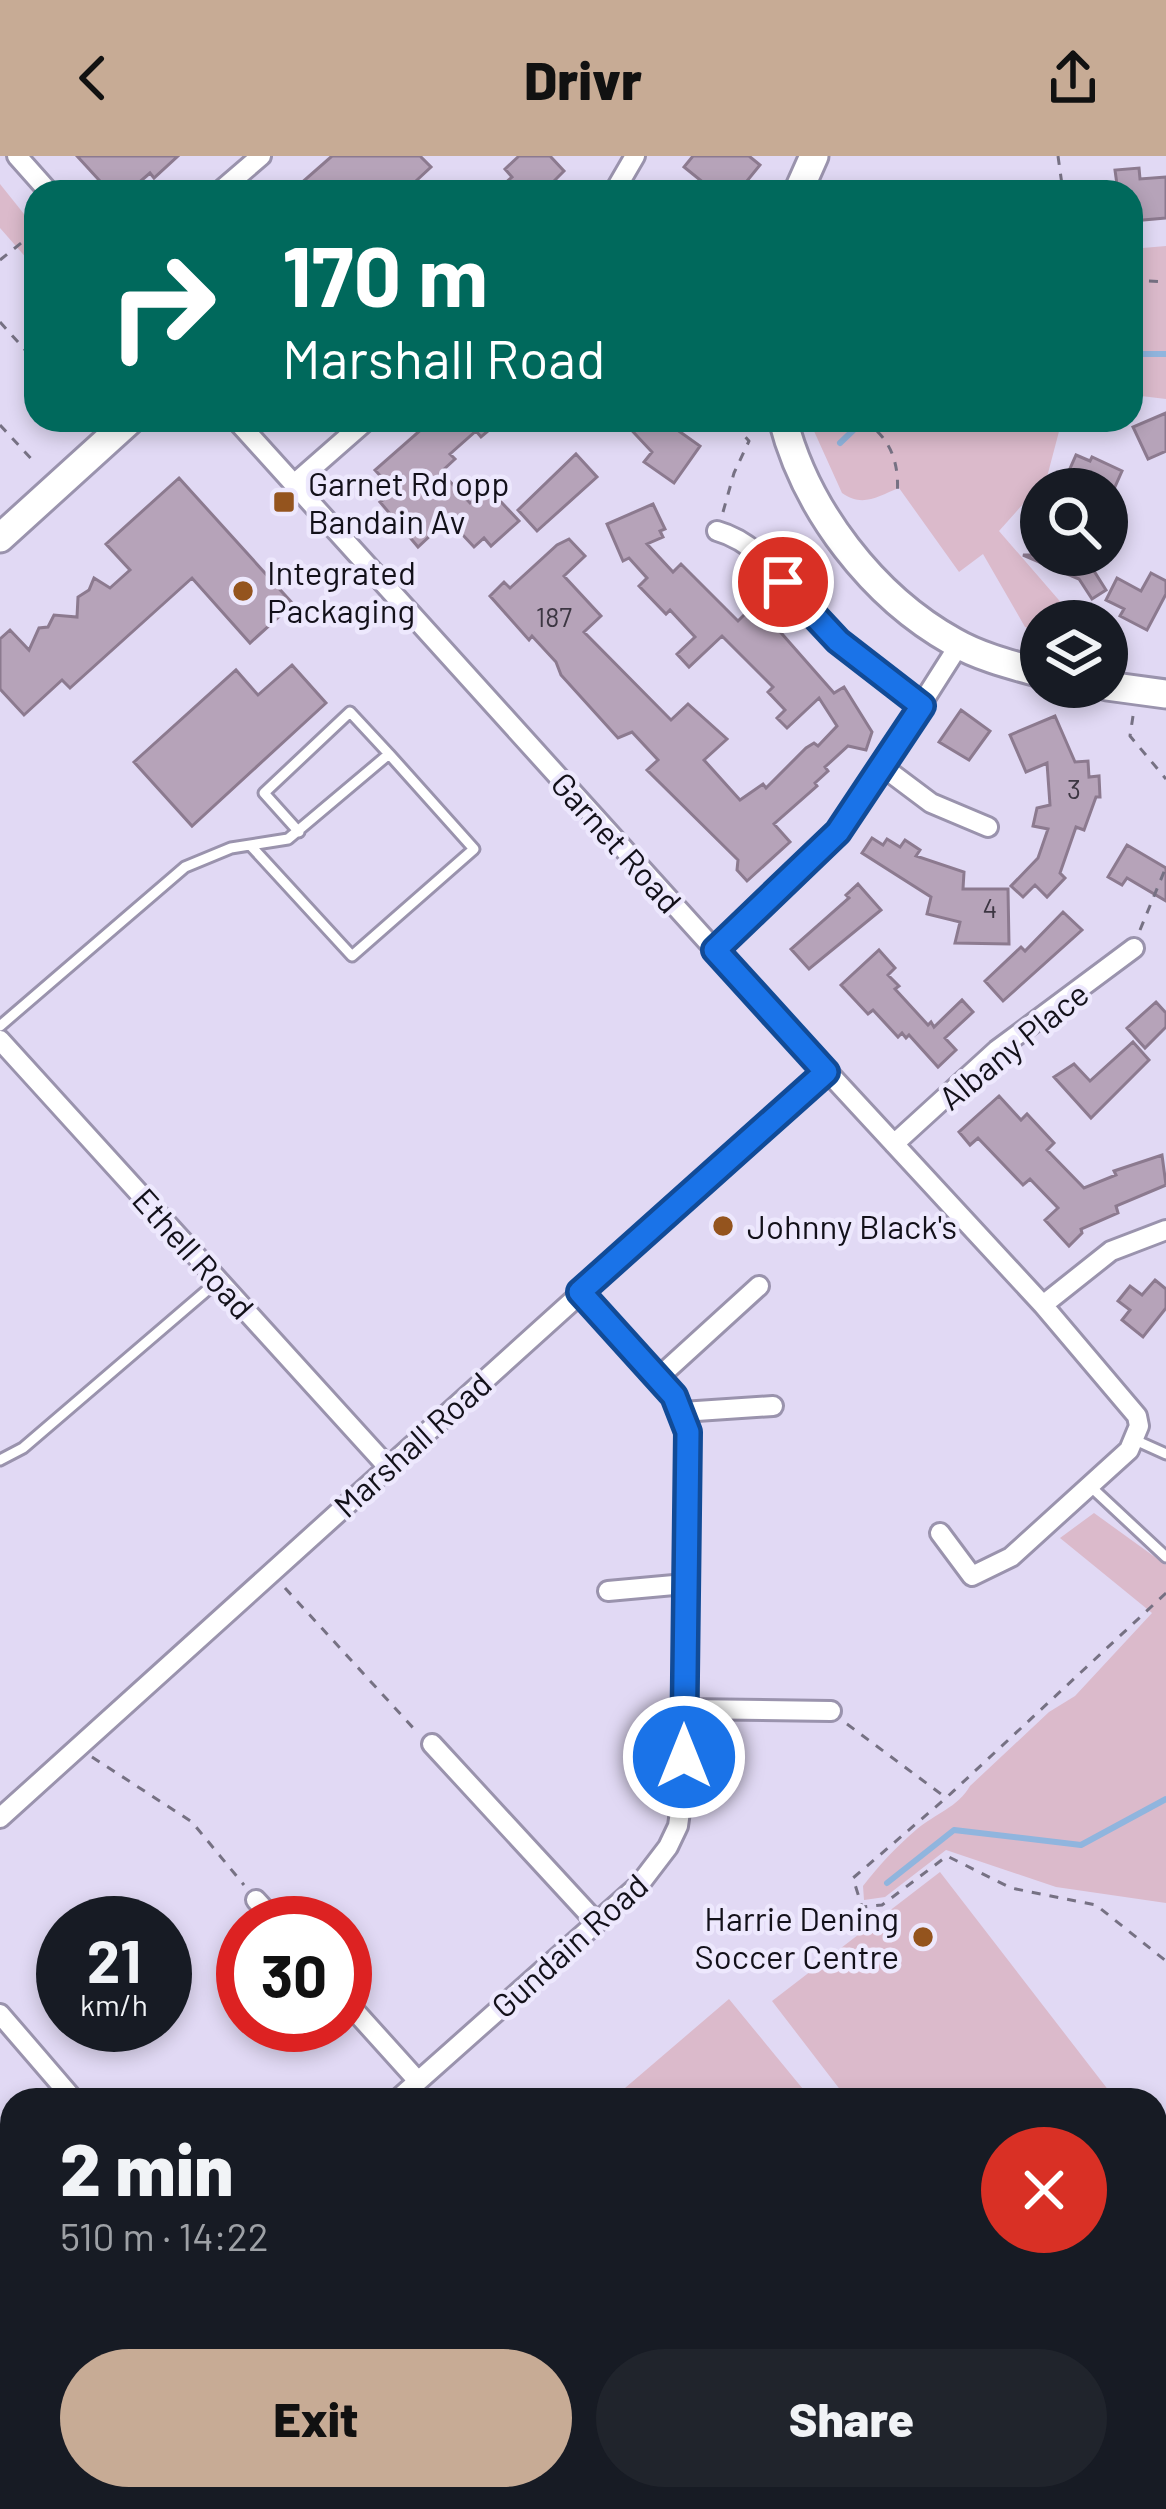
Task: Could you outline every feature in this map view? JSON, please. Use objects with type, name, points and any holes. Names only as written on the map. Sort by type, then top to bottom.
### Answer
[{"type":"main road","points":[[0,538],[117,432]]},
{"type":"main road","points":[[788,432],[809,489],[858,560],[915,619],[959,645],[1020,666]]},
{"type":"main road","points":[[1128,690],[1166,694]]},
{"type":"street","points":[[17,156],[38,180]]},
{"type":"street","points":[[233,180],[261,156]]},
{"type":"street","name":"Garnet Road","points":[[247,432],[1043,1305],[1130,1406],[1137,1433]]},
{"type":"street","points":[[294,484],[353,432]]},
{"type":"street","points":[[717,531],[754,549],[824,628],[922,706]]},
{"type":"street","points":[[715,950],[838,832],[959,645]]},
{"type":"street","points":[[883,766],[931,803],[988,827]]},
{"type":"street","name":"Albany Place","points":[[894,1144],[997,1050],[1134,948]]},
{"type":"street","name":"Ethell Road","points":[[0,1040],[387,1466]]},
{"type":"street","name":"Marshall Road","points":[[0,1818],[826,1072]]},
{"type":"street","points":[[1043,1305],[1111,1251],[1166,1230]]},
{"type":"street","points":[[658,1377],[758,1286]]},
{"type":"street","name":"Gundain Road","points":[[410,2088],[656,1866],[678,1826],[689,1454],[682,1412],[658,1377],[580,1292]]},
{"type":"street","points":[[682,1412],[773,1406]]},
{"type":"street","points":[[940,1533],[972,1576],[1011,1557],[1090,1486],[1137,1433]]},
{"type":"street","points":[[608,1591],[685,1584]]},
{"type":"street","points":[[684,1709],[831,1712]]},
{"type":"street","points":[[432,1744],[596,1922]]},
{"type":"street","points":[[0,2014],[64,2088]]},
{"type":"street","points":[[372,2030],[418,2081]]},
{"type":"lane","points":[[251,846],[352,956],[473,849],[350,712],[263,793],[299,832]]},
{"type":"lane","points":[[0,1026],[185,867],[219,851],[275,843],[299,832],[389,754]]},
{"type":"lane","points":[[0,1460],[22,1448],[219,1280]]},
{"type":"lane","points":[[1137,1433],[1166,1454]]},
{"type":"lane","points":[[1090,1486],[1166,1557]]},
{"type":"path","points":[[0,260],[24,241]]},
{"type":"path","points":[[0,322],[24,349]]},
{"type":"path","points":[[0,425],[36,464]]},
{"type":"path","points":[[717,531],[748,442],[740,432]]},
{"type":"path","points":[[884,432],[899,472],[897,496]]},
{"type":"path","points":[[1137,691],[1130,736],[1166,779]]},
{"type":"path","points":[[1134,948],[1166,867]]},
{"type":"path","points":[[272,1573],[405,1722],[432,1744]]},
{"type":"path","points":[[1166,1593],[853,1878],[862,1907],[882,1905],[947,1856],[1010,1888],[1096,1905],[1166,1961]]},
{"type":"path","points":[[831,1712],[946,1798]]},
{"type":"path","points":[[77,1748],[192,1822],[253,1896]]},
{"type":"shaded area","points":[[0,184],[24,214],[24,255],[0,228]]},
{"type":"shaded area","points":[[1166,246],[1166,399],[1143,396],[1143,248]]},
{"type":"shaded area","points":[[814,432],[1059,432],[1049,468],[1020,468],[1020,507],[999,531],[1020,555],[1020,576],[1038,576],[1059,600],[1020,600],[1020,618],[983,554],[959,572],[899,488],[864,500],[842,493]]},
{"type":"shaded area","points":[[1094,1513],[1166,1565],[1166,1903],[1056,1887],[946,1850],[885,1897],[864,1900],[863,1886],[895,1849],[959,1799],[1049,1712],[1075,1696],[1152,1613],[1060,1538]]},
{"type":"shaded area","name":"Harrie Dening Soccer Centre","points":[[940,1872],[1107,2088],[839,2088],[772,2001]]},
{"type":"shaded area","points":[[729,1999],[802,2088],[625,2088]]},
{"type":"building","points":[[77,156],[178,156],[154,178],[150,173],[142,180],[99,180]]},
{"type":"building","points":[[332,156],[420,156],[431,167],[417,180],[305,180]]},
{"type":"building","points":[[519,156],[550,156],[564,171],[555,180],[509,180],[512,177],[505,169]]},
{"type":"building","points":[[693,156],[749,156],[760,165],[748,180],[700,180],[684,167]]},
{"type":"building","points":[[1139,168],[1140,179],[1166,177],[1166,218],[1143,220],[1143,180],[1116,180],[1115,170]]},
{"type":"building","points":[[1166,413],[1166,451],[1148,459],[1135,432],[1143,432],[1143,423]]},
{"type":"building","points":[[418,432],[475,432],[450,454],[455,459],[441,472],[470,503],[487,487],[519,521],[491,546],[484,538],[474,547],[448,519],[418,547],[380,502],[377,493],[388,484],[375,470]]},
{"type":"building","points":[[633,432],[680,432],[700,446],[674,483],[644,462],[652,452]]},
{"type":"building","points":[[576,454],[597,477],[537,531],[518,510]]},
{"type":"building","points":[[1076,455],[1116,468],[1070,468]]},
{"type":"building","name":"Integrated Packaging","points":[[179,478],[293,604],[250,643],[192,578],[70,688],[62,680],[24,715],[0,689],[0,639],[10,630],[29,650],[39,628],[48,627],[54,615],[77,617],[78,597],[89,590],[94,578],[110,588],[130,570],[106,544]]},
{"type":"building","points":[[653,504],[665,529],[660,531],[663,537],[647,544],[673,572],[681,564],[738,621],[749,610],[771,630],[775,626],[834,693],[844,687],[872,732],[866,750],[848,746],[825,767],[828,771],[817,786],[774,824],[790,842],[747,881],[737,870],[738,860],[647,770],[658,760],[632,732],[618,738],[561,675],[556,662],[490,596],[504,582],[510,588],[569,539],[585,556],[564,576],[601,616],[584,632],[671,720],[688,704],[727,739],[704,760],[740,800],[763,784],[766,788],[806,748],[814,743],[818,746],[837,726],[819,698],[787,728],[777,718],[785,710],[768,692],[773,687],[722,636],[689,667],[677,654],[695,637],[639,586],[647,578],[629,558],[623,561],[607,524]]},
{"type":"building","points":[[1151,573],[1166,581],[1166,594],[1147,630],[1128,620],[1128,600],[1106,600],[1117,578],[1141,591]]},
{"type":"building","points":[[1072,576],[1097,576],[1106,590],[1092,599]]},
{"type":"building","points":[[292,665],[326,703],[192,826],[134,762],[236,670],[258,695]]},
{"type":"building","points":[[961,710],[990,731],[969,760],[939,742]]},
{"type":"building","points":[[1055,716],[1075,762],[1088,761],[1089,777],[1099,776],[1100,797],[1084,830],[1076,827],[1060,873],[1065,878],[1047,897],[1035,885],[1023,897],[1011,886],[1038,858],[1048,829],[1033,826],[1037,808],[1050,805],[1047,763],[1026,772],[1010,735]]},
{"type":"building","points":[[872,838],[883,845],[887,839],[900,847],[905,840],[920,850],[916,856],[964,872],[963,889],[1008,889],[1009,944],[955,943],[960,922],[927,914],[931,897],[862,853]]},
{"type":"building","points":[[1127,845],[1166,868],[1166,901],[1127,878],[1122,885],[1108,877]]},
{"type":"building","points":[[858,884],[881,910],[809,969],[791,949],[849,898],[846,895]]},
{"type":"building","points":[[1063,912],[1082,930],[1003,1001],[985,981],[1021,947],[1025,951]]},
{"type":"building","points":[[879,950],[895,968],[888,975],[899,986],[895,989],[928,1025],[931,1022],[934,1027],[962,1000],[973,1012],[945,1038],[956,1050],[938,1067],[909,1035],[898,1037],[841,985]]},
{"type":"building","points":[[1156,1002],[1166,1013],[1166,1027],[1145,1048],[1127,1028]]},
{"type":"building","points":[[1133,1042],[1149,1060],[1091,1118],[1054,1077],[1074,1064],[1090,1081]]},
{"type":"building","points":[[999,1096],[1021,1120],[1027,1114],[1054,1143],[1047,1150],[1084,1188],[1116,1175],[1114,1171],[1162,1155],[1166,1185],[1116,1206],[1118,1213],[1081,1229],[1069,1246],[1045,1220],[1058,1208],[1030,1179],[1023,1185],[978,1138],[970,1145],[959,1132]]},
{"type":"building","points":[[1155,1280],[1166,1289],[1166,1308],[1143,1337],[1122,1320],[1130,1310],[1118,1301],[1130,1286],[1142,1295]]},
{"type":"waterway","points":[[1143,354],[1166,354]]},
{"type":"waterway","points":[[840,443],[851,432]]},
{"type":"waterway","points":[[887,1883],[954,1830],[1081,1845],[1166,1799]]},
{"type":"place","name":"Garnet Rd opp Bandain Av","points":[[284,502]]},
{"type":"place","name":"Integrated Packaging","points":[[243,591]]},
{"type":"place","name":"Johnny Black's","points":[[723,1226]]},
{"type":"place","name":"Harrie Dening Soccer Centre","points":[[923,1937]]},
{"type":"route","points":[[684,1757],[688,1432],[674,1396],[580,1292],[826,1072],[715,950],[848,821],[922,706],[838,641],[783,582]]}]
